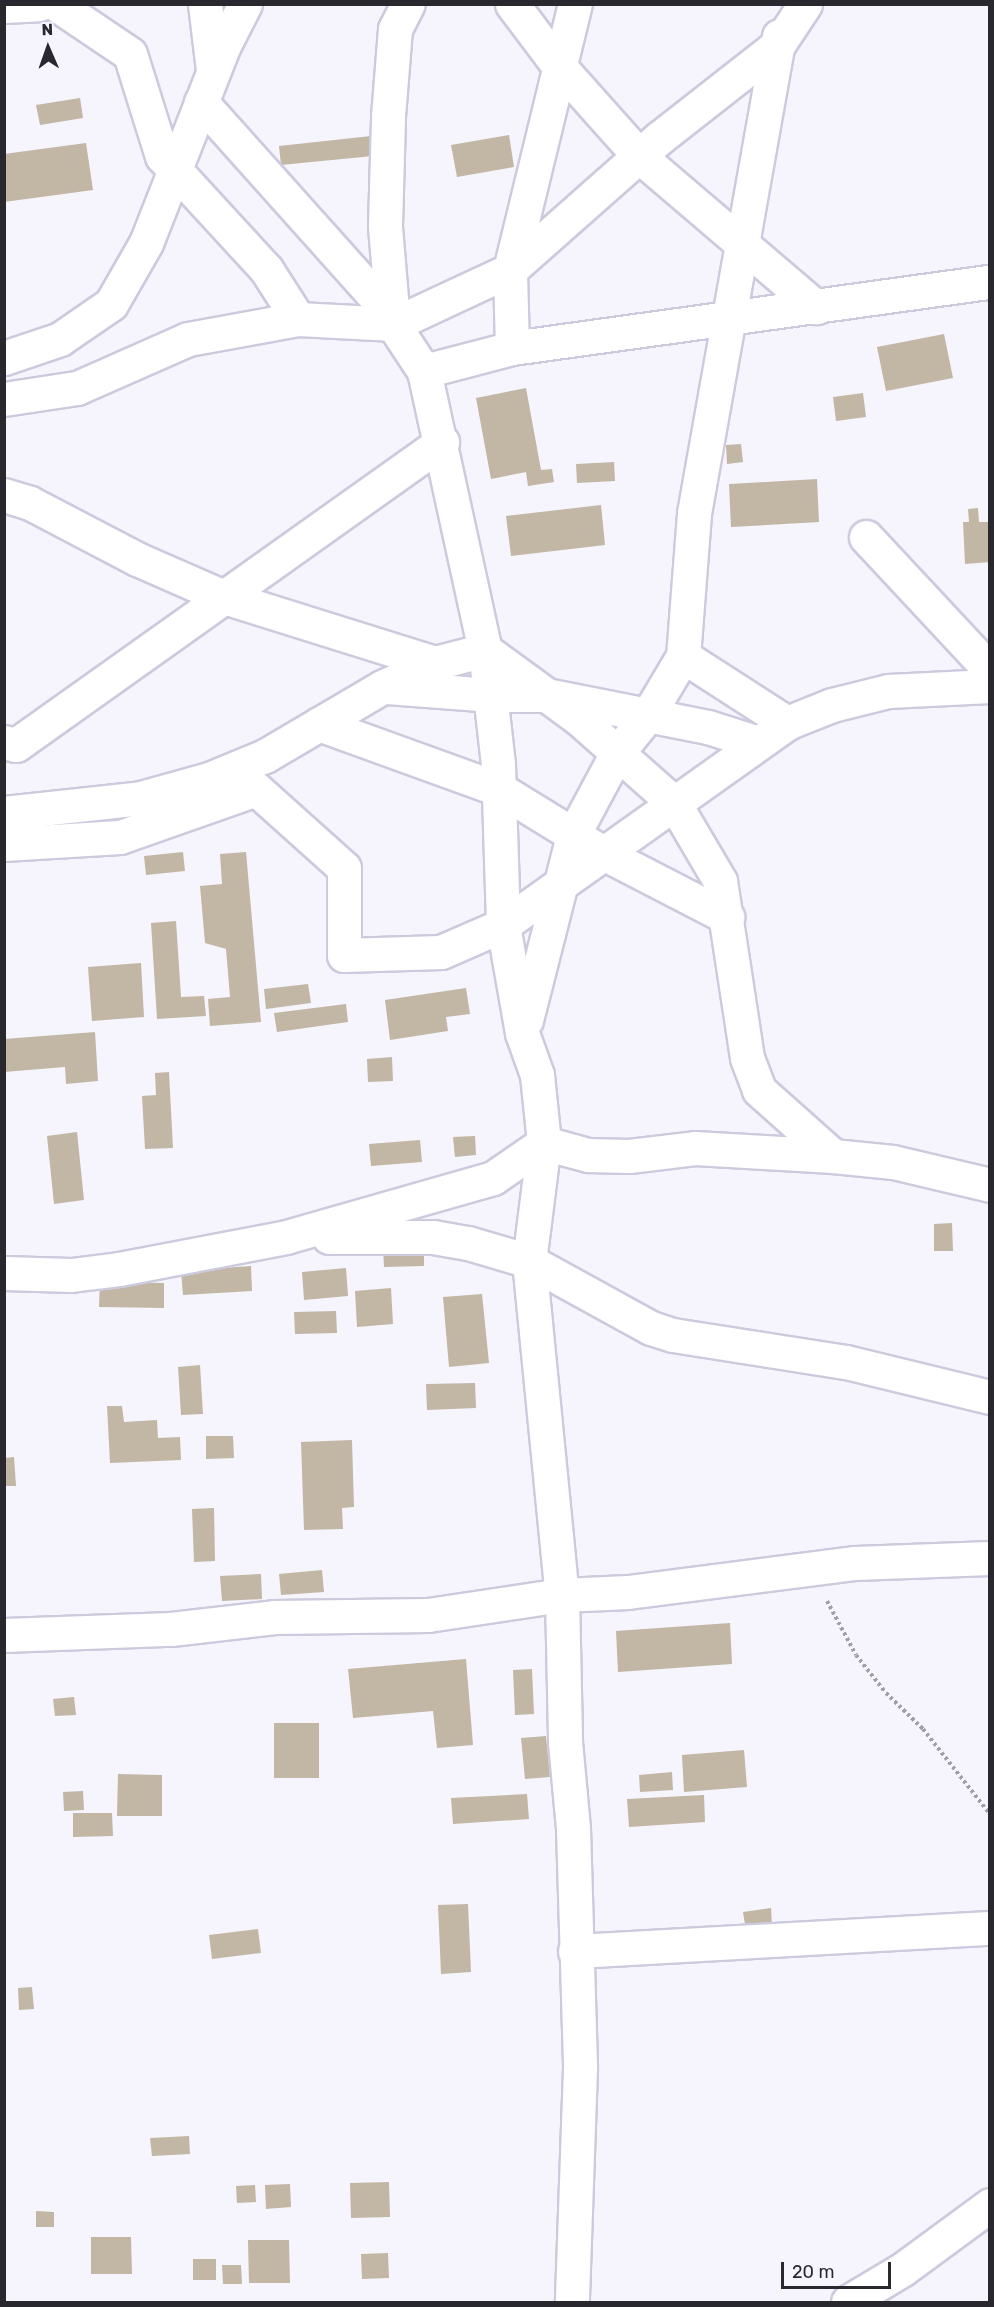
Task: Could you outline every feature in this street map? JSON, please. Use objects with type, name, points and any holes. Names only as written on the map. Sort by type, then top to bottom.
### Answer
[{"type":"street","points":[[4,6],[39,4]]},
{"type":"street","points":[[56,4],[130,54],[162,156],[266,268],[298,319]]},
{"type":"street","points":[[205,4],[214,71]]},
{"type":"street","points":[[4,358],[60,339],[111,304],[146,243],[177,172],[201,102],[245,4]]},
{"type":"street","points":[[394,324],[385,226],[388,116],[395,29],[408,4]]},
{"type":"street","points":[[512,4],[558,65],[639,156],[816,307]]},
{"type":"street","points":[[512,348],[510,270],[558,65],[575,4]]},
{"type":"street","points":[[522,1033],[573,836],[617,753],[648,715],[683,656],[694,514],[732,317],[742,243],[784,4]]},
{"type":"street","points":[[4,399],[76,388],[188,339],[298,319],[394,324],[510,270],[639,156],[778,45],[805,4]]},
{"type":"street","points":[[201,102],[376,298],[424,371],[442,442],[485,650],[499,789],[503,925],[522,1033],[537,1075],[544,1143],[529,1261],[562,1595],[580,2068],[572,2302]]},
{"type":"street","points":[[424,371],[512,348],[990,282]]},
{"type":"street","points":[[4,742],[16,745],[442,442]]},
{"type":"street","points":[[4,495],[30,503],[137,559],[224,597],[435,663]]},
{"type":"street","points":[[866,537],[990,670]]},
{"type":"street","points":[[4,813],[141,798],[209,779],[265,756],[382,687],[435,663],[485,650]]},
{"type":"street","points":[[485,650],[546,695],[674,803],[720,882],[728,916],[747,1058],[759,1089],[832,1156]]},
{"type":"street","points":[[683,656],[787,723]]},
{"type":"street","points":[[382,687],[490,695],[546,695],[708,727],[758,743]]},
{"type":"street","points":[[4,844],[120,837],[256,789],[344,868],[344,956],[441,952],[503,925],[787,723],[832,705],[888,691],[990,687]]},
{"type":"street","points":[[319,724],[499,789],[603,853],[728,916]]},
{"type":"street","points":[[4,1273],[71,1275],[119,1269],[286,1237],[493,1178],[544,1143],[588,1155],[629,1155],[695,1148],[832,1156],[893,1162],[990,1185]]},
{"type":"street","points":[[286,1237],[433,1237],[529,1261],[651,1328],[673,1335],[846,1362],[990,1397]]},
{"type":"street","points":[[4,1635],[171,1629],[274,1617],[428,1616],[562,1595],[628,1592],[855,1563],[990,1558]]},
{"type":"street","points":[[575,1951],[990,1928]]},
{"type":"street","points":[[848,2302],[903,2269],[990,2205]]},
{"type":"path","points":[[798,1571],[820,1590],[856,1655],[886,1693],[923,1729],[990,1814]]},
{"type":"building","points":[[80,98],[83,118],[40,125],[36,105]]},
{"type":"building","points":[[509,135],[514,167],[457,177],[451,145]]},
{"type":"building","points":[[371,136],[373,156],[281,165],[279,146]]},
{"type":"building","points":[[86,143],[93,190],[4,202],[4,154]]},
{"type":"building","points":[[944,334],[953,378],[886,391],[877,347]]},
{"type":"building","points":[[526,388],[541,470],[552,469],[554,482],[528,486],[526,472],[491,479],[476,398]]},
{"type":"building","points":[[863,393],[866,417],[836,421],[833,397]]},
{"type":"building","points":[[741,444],[743,462],[727,464],[726,445]]},
{"type":"building","points":[[614,462],[615,481],[577,483],[576,464]]},
{"type":"building","points":[[817,479],[819,522],[731,527],[729,484]]},
{"type":"building","points":[[601,505],[605,545],[511,556],[506,516]]},
{"type":"building","points":[[978,508],[979,522],[990,522],[990,562],[965,564],[963,522],[969,522],[968,509]]},
{"type":"building","points":[[183,852],[185,871],[146,875],[144,856]]},
{"type":"building","points":[[246,852],[261,1022],[210,1026],[208,999],[230,997],[226,949],[205,943],[200,886],[222,884],[220,854]]},
{"type":"building","points":[[176,921],[181,997],[204,996],[206,1016],[157,1019],[151,923]]},
{"type":"building","points":[[141,963],[144,1017],[92,1021],[88,967]]},
{"type":"building","points":[[308,984],[311,1003],[266,1009],[264,989]]},
{"type":"building","points":[[466,988],[470,1014],[446,1017],[448,1031],[390,1040],[385,1000]]},
{"type":"building","points":[[346,1004],[348,1022],[277,1032],[274,1013]]},
{"type":"building","points":[[95,1032],[98,1081],[66,1084],[65,1067],[4,1072],[4,1039]]},
{"type":"building","points":[[392,1057],[393,1081],[368,1082],[367,1059]]},
{"type":"building","points":[[169,1072],[173,1148],[145,1149],[142,1096],[156,1095],[155,1073]]},
{"type":"building","points":[[77,1132],[84,1200],[54,1204],[47,1136]]},
{"type":"building","points":[[475,1136],[476,1155],[455,1157],[453,1137]]},
{"type":"building","points":[[420,1140],[422,1162],[371,1166],[369,1144]]},
{"type":"building","points":[[952,1223],[953,1251],[934,1251],[934,1224]]},
{"type":"building","points":[[424,1245],[424,1266],[384,1267],[383,1246]]},
{"type":"building","points":[[251,1266],[252,1291],[183,1295],[181,1271]]},
{"type":"building","points":[[346,1268],[348,1296],[304,1300],[302,1272]]},
{"type":"building","points":[[100,1282],[164,1283],[164,1308],[99,1307]]},
{"type":"building","points":[[391,1288],[393,1324],[357,1327],[355,1291]]},
{"type":"building","points":[[482,1294],[489,1363],[449,1367],[443,1297]]},
{"type":"building","points":[[336,1311],[337,1333],[295,1334],[294,1312]]},
{"type":"building","points":[[200,1365],[203,1414],[181,1415],[178,1367]]},
{"type":"building","points":[[475,1383],[476,1408],[427,1410],[426,1384]]},
{"type":"building","points":[[107,1406],[122,1406],[124,1422],[157,1420],[158,1438],[180,1437],[181,1460],[110,1463]]},
{"type":"building","points":[[206,1436],[233,1436],[234,1458],[206,1459]]},
{"type":"building","points":[[352,1440],[354,1507],[342,1508],[343,1529],[304,1530],[301,1442]]},
{"type":"building","points":[[14,1457],[16,1486],[4,1486],[4,1458]]},
{"type":"building","points":[[214,1508],[215,1561],[194,1562],[192,1509]]},
{"type":"building","points":[[322,1570],[324,1592],[281,1595],[279,1574]]},
{"type":"building","points":[[261,1574],[262,1599],[222,1601],[220,1576]]},
{"type":"building","points":[[730,1623],[732,1664],[618,1672],[616,1631]]},
{"type":"building","points":[[466,1659],[473,1745],[437,1748],[433,1711],[353,1718],[348,1669]]},
{"type":"building","points":[[532,1669],[534,1714],[515,1715],[513,1670]]},
{"type":"building","points":[[74,1697],[76,1715],[55,1716],[53,1699]]},
{"type":"building","points":[[274,1723],[319,1723],[319,1778],[274,1778]]},
{"type":"building","points":[[546,1736],[550,1777],[525,1779],[521,1738]]},
{"type":"building","points":[[744,1750],[747,1787],[684,1792],[682,1755]]},
{"type":"building","points":[[672,1772],[673,1790],[640,1792],[639,1775]]},
{"type":"building","points":[[118,1774],[162,1775],[162,1816],[117,1816]]},
{"type":"building","points":[[83,1791],[84,1810],[64,1811],[63,1792]]},
{"type":"building","points":[[527,1794],[529,1819],[453,1824],[451,1798]]},
{"type":"building","points":[[704,1795],[705,1822],[629,1827],[627,1799]]},
{"type":"building","points":[[73,1813],[112,1813],[113,1836],[73,1837]]},
{"type":"building","points":[[468,1904],[471,1972],[441,1974],[438,1905]]},
{"type":"building","points":[[771,1908],[772,1927],[746,1931],[743,1912]]},
{"type":"building","points":[[258,1929],[261,1953],[212,1959],[209,1935]]},
{"type":"building","points":[[32,1987],[34,2009],[19,2010],[18,1988]]},
{"type":"building","points":[[189,2136],[190,2154],[152,2156],[150,2138]]},
{"type":"building","points":[[389,2182],[390,2217],[351,2218],[350,2183]]},
{"type":"building","points":[[290,2184],[291,2207],[266,2209],[265,2185]]},
{"type":"building","points":[[255,2185],[256,2202],[237,2203],[236,2186]]},
{"type":"building","points":[[36,2211],[54,2212],[54,2227],[36,2227]]},
{"type":"building","points":[[91,2237],[131,2237],[132,2274],[91,2274]]},
{"type":"building","points":[[248,2240],[289,2240],[290,2283],[249,2283]]},
{"type":"building","points":[[388,2253],[389,2278],[362,2279],[361,2254]]},
{"type":"building","points":[[193,2259],[216,2259],[216,2280],[193,2280]]},
{"type":"building","points":[[222,2265],[241,2265],[242,2284],[223,2284]]}]
